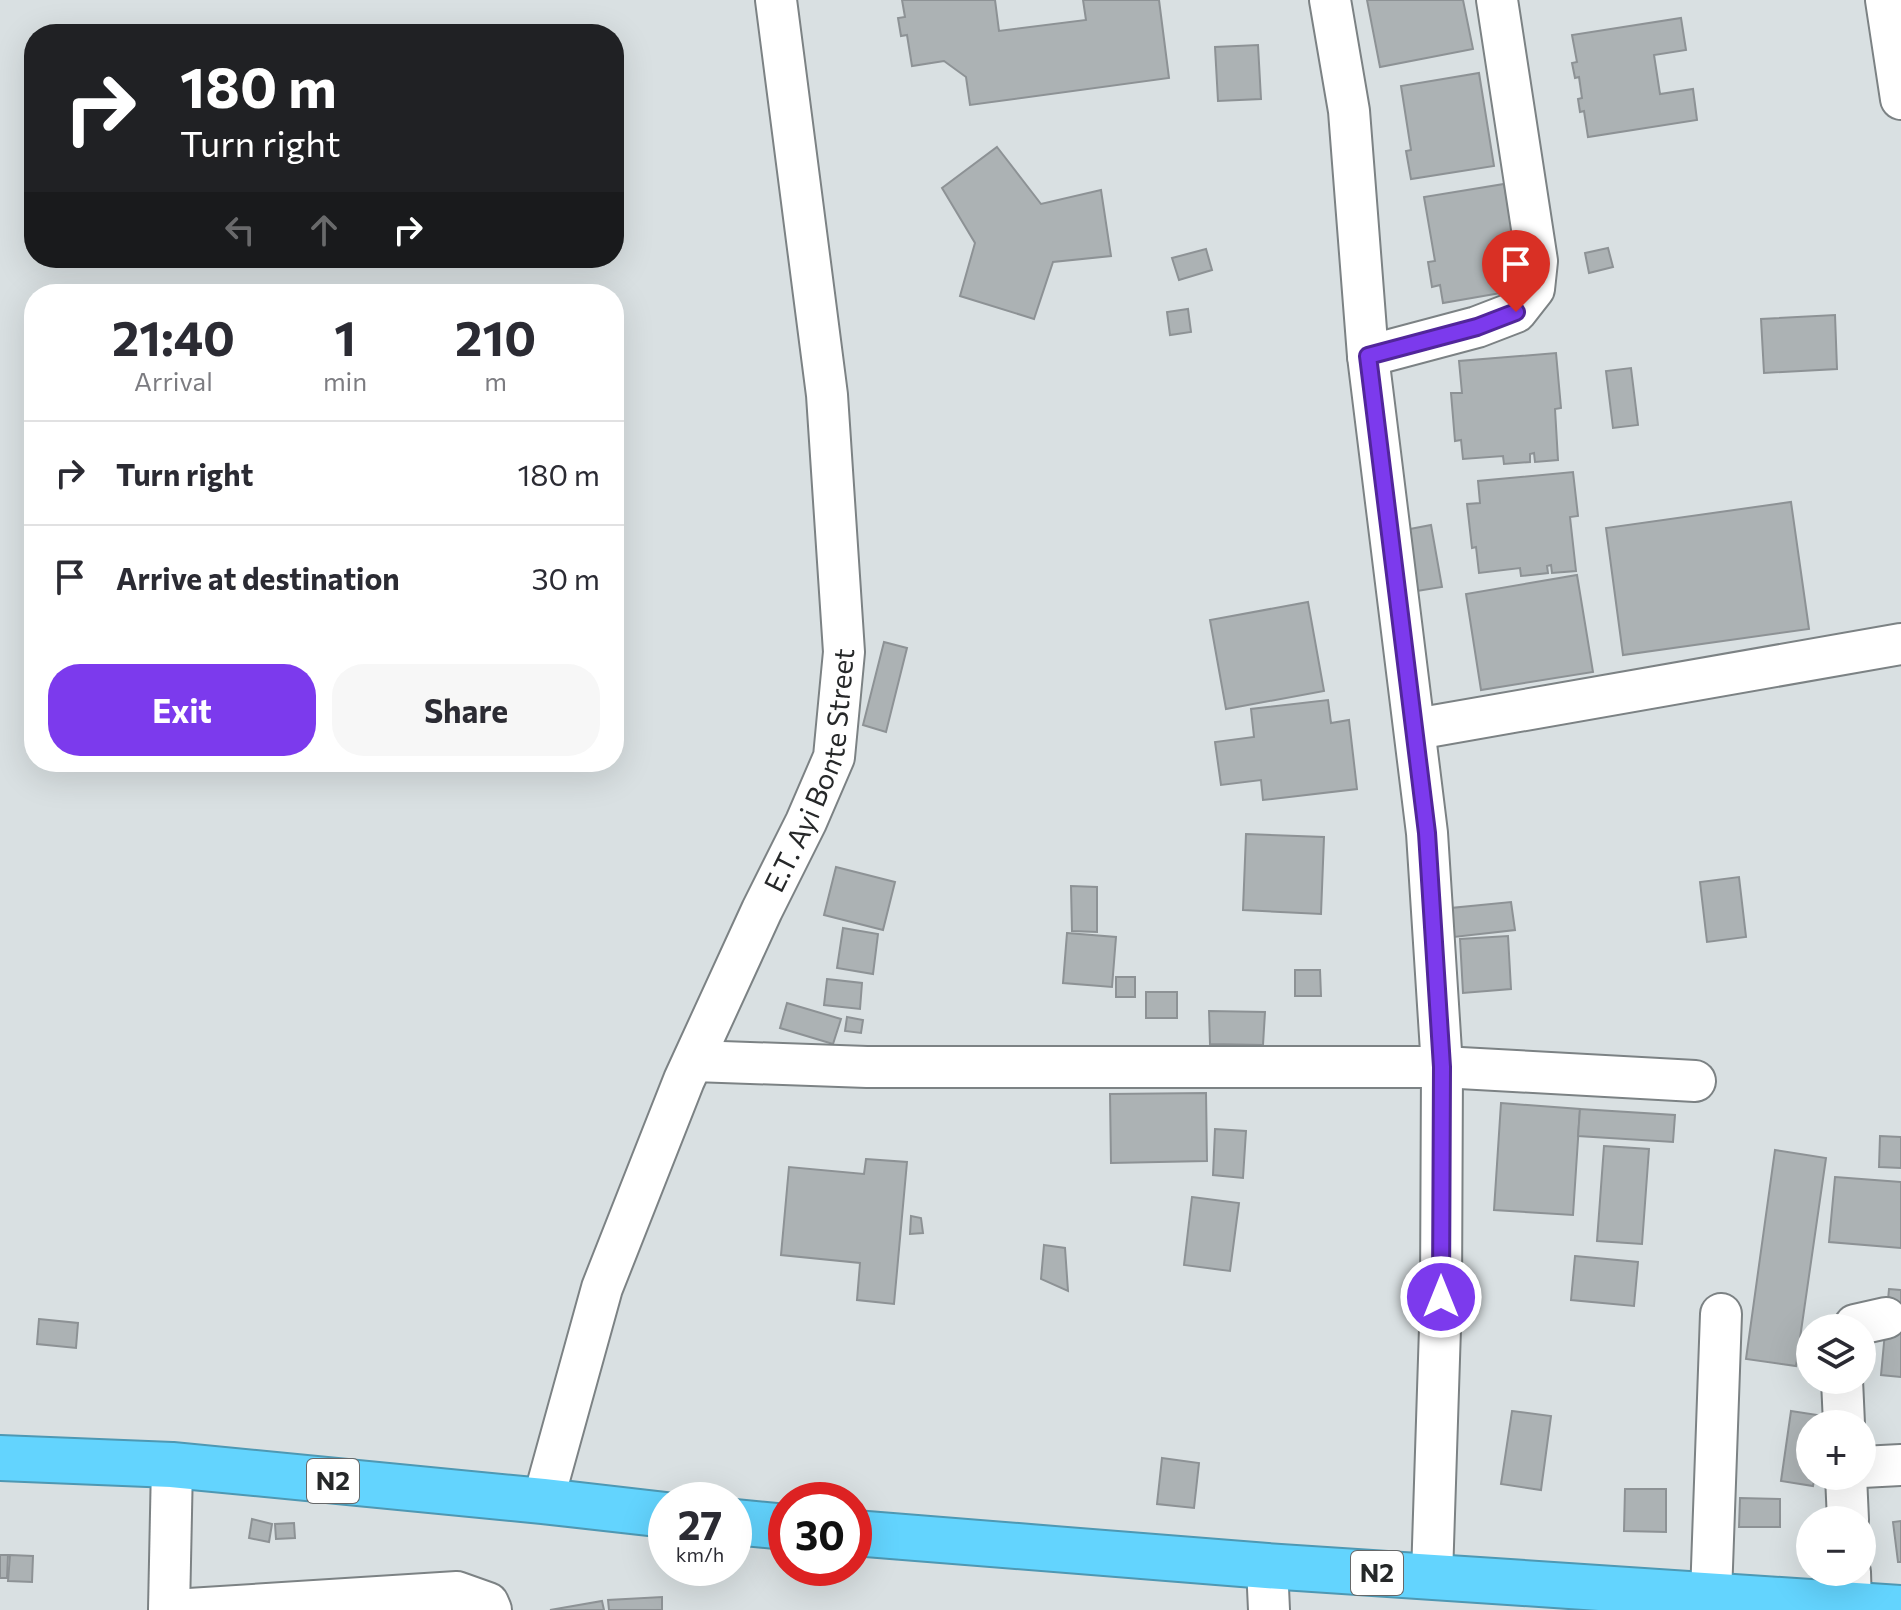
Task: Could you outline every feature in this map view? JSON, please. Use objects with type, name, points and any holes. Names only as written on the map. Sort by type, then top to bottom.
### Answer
[{"type":"highway","name":"N2","points":[[0,1458],[172,1465],[648,1513]]},
{"type":"highway","name":"N2","points":[[872,1534],[1267,1566],[1711,1595],[1850,1589],[1901,1608]]},
{"type":"street","name":"E.T. Ayi Bonte Street","points":[[543,1501],[602,1288],[684,1080],[834,757],[844,652],[827,395],[776,0]]},
{"type":"street","points":[[1330,0],[1349,111],[1368,356],[1426,819],[1442,1067],[1441,1297],[1432,1576]]},
{"type":"street","points":[[1368,356],[1477,327],[1516,312],[1534,289],[1537,261],[1497,0]]},
{"type":"street","points":[[1886,0],[1901,99]]},
{"type":"street","points":[[1416,729],[1901,644]]},
{"type":"street","points":[[694,1061],[867,1067],[1442,1067],[1695,1081]]},
{"type":"street","points":[[1711,1595],[1721,1314]]},
{"type":"street","points":[[172,1465],[171,1610],[347,1604],[457,1592],[488,1603],[491,1610]]},
{"type":"street","points":[[1876,1466],[1901,1465]]},
{"type":"street","points":[[1267,1566],[1269,1610]]},
{"type":"building","points":[[902,0],[995,0],[999,31],[1086,20],[1083,0],[1159,0],[1169,78],[970,105],[966,77],[944,61],[912,66],[907,35],[901,36],[898,18],[905,17]]},
{"type":"building","points":[[1367,0],[1463,0],[1473,49],[1380,67]]},
{"type":"building","points":[[1681,18],[1686,50],[1654,55],[1660,94],[1693,89],[1697,120],[1588,137],[1584,111],[1580,112],[1578,99],[1582,98],[1579,77],[1575,78],[1572,63],[1577,62],[1572,35]]},
{"type":"building","points":[[1258,45],[1261,99],[1218,101],[1215,47]]},
{"type":"building","points":[[1479,73],[1494,166],[1411,179],[1406,151],[1411,150],[1401,86]]},
{"type":"building","points":[[997,147],[1041,204],[1101,190],[1111,256],[1053,262],[1034,319],[960,296],[975,243],[942,188]]},
{"type":"building","points":[[1504,184],[1518,290],[1443,303],[1440,285],[1432,287],[1428,262],[1435,261],[1424,197]]},
{"type":"building","points":[[1608,248],[1613,267],[1589,273],[1585,253]]},
{"type":"building","points":[[1206,249],[1212,270],[1179,280],[1172,258]]},
{"type":"building","points":[[1188,309],[1191,332],[1170,335],[1167,312]]},
{"type":"building","points":[[1835,315],[1837,369],[1764,373],[1761,319]]},
{"type":"building","points":[[1556,353],[1561,408],[1555,409],[1558,460],[1535,462],[1534,453],[1530,454],[1530,462],[1504,464],[1503,456],[1463,459],[1461,440],[1455,441],[1451,393],[1462,393],[1459,361]]},
{"type":"building","points":[[1631,368],[1638,425],[1613,428],[1606,371]]},
{"type":"building","points":[[1573,472],[1578,516],[1570,517],[1576,571],[1552,573],[1551,565],[1547,566],[1548,573],[1521,576],[1520,568],[1479,573],[1476,547],[1472,548],[1467,504],[1480,503],[1478,481]]},
{"type":"building","points":[[1791,502],[1809,629],[1623,655],[1606,528]]},
{"type":"building","points":[[1431,525],[1442,587],[1404,593],[1394,532]]},
{"type":"building","points":[[1577,575],[1593,672],[1481,690],[1466,594]]},
{"type":"building","points":[[1308,602],[1324,691],[1226,709],[1210,620]]},
{"type":"building","points":[[884,642],[907,648],[886,732],[863,725]]},
{"type":"building","points":[[1328,700],[1331,723],[1349,720],[1357,789],[1263,800],[1261,780],[1221,785],[1215,742],[1254,737],[1251,709]]},
{"type":"building","points":[[1246,834],[1324,837],[1321,914],[1243,910]]},
{"type":"building","points":[[836,867],[895,882],[883,930],[824,915]]},
{"type":"building","points":[[1739,877],[1746,937],[1707,942],[1700,882]]},
{"type":"building","points":[[1071,886],[1097,887],[1097,932],[1072,931]]},
{"type":"building","points":[[1511,902],[1515,930],[1454,937],[1451,908]]},
{"type":"building","points":[[843,928],[878,934],[873,974],[837,968]]},
{"type":"building","points":[[1067,933],[1116,937],[1112,987],[1063,983]]},
{"type":"building","points":[[1508,936],[1511,989],[1463,993],[1460,939]]},
{"type":"building","points":[[1295,970],[1320,970],[1321,996],[1295,996]]},
{"type":"building","points":[[1116,977],[1135,977],[1135,997],[1116,997]]},
{"type":"building","points":[[827,979],[862,983],[860,1009],[824,1005]]},
{"type":"building","points":[[1146,992],[1177,992],[1177,1018],[1146,1018]]},
{"type":"building","points":[[787,1003],[841,1019],[833,1044],[780,1028]]},
{"type":"building","points":[[1209,1011],[1265,1012],[1263,1045],[1210,1044]]},
{"type":"building","points":[[847,1017],[863,1020],[861,1033],[845,1031]]},
{"type":"building","points":[[1206,1093],[1207,1161],[1111,1163],[1110,1094]]},
{"type":"building","points":[[1501,1103],[1580,1109],[1573,1215],[1494,1210]]},
{"type":"building","points":[[1580,1109],[1675,1115],[1673,1142],[1578,1136]]},
{"type":"building","points":[[1215,1129],[1246,1131],[1243,1178],[1213,1175]]},
{"type":"building","points":[[1880,1136],[1901,1137],[1901,1168],[1879,1167]]},
{"type":"building","points":[[1604,1146],[1649,1149],[1642,1244],[1597,1241]]},
{"type":"building","points":[[1775,1150],[1826,1158],[1804,1314],[1796,1314],[1796,1366],[1746,1359]]},
{"type":"building","points":[[866,1159],[907,1162],[894,1304],[857,1300],[860,1263],[781,1255],[789,1167],[864,1174]]},
{"type":"building","points":[[1835,1177],[1901,1182],[1901,1248],[1829,1242]]},
{"type":"building","points":[[1192,1197],[1239,1203],[1230,1271],[1184,1265]]},
{"type":"building","points":[[911,1216],[921,1218],[923,1233],[910,1234]]},
{"type":"building","points":[[1044,1245],[1065,1248],[1068,1291],[1041,1279]]},
{"type":"building","points":[[1575,1256],[1638,1262],[1634,1306],[1571,1300]]},
{"type":"building","points":[[1889,1289],[1901,1290],[1901,1377],[1881,1375]]},
{"type":"building","points":[[39,1319],[78,1323],[76,1348],[37,1344]]},
{"type":"building","points":[[1512,1411],[1551,1416],[1541,1490],[1501,1484]]},
{"type":"building","points":[[1791,1411],[1796,1412],[1796,1483],[1781,1481]]},
{"type":"building","points":[[1162,1458],[1199,1463],[1194,1508],[1157,1504]]},
{"type":"building","points":[[1625,1489],[1666,1489],[1666,1532],[1624,1531]]},
{"type":"building","points":[[1740,1498],[1780,1499],[1780,1527],[1739,1527]]},
{"type":"building","points":[[252,1519],[272,1524],[269,1542],[249,1538]]},
{"type":"building","points":[[1901,1521],[1901,1562],[1898,1562],[1893,1522]]},
{"type":"building","points":[[294,1523],[295,1538],[276,1539],[275,1524]]},
{"type":"building","points":[[0,1555],[8,1555],[7,1578],[0,1578]]},
{"type":"building","points":[[10,1555],[33,1556],[32,1582],[8,1581]]},
{"type":"building","points":[[662,1597],[662,1610],[609,1610],[608,1600]]},
{"type":"building","points":[[602,1601],[604,1610],[550,1610]]},
{"type":"route","points":[[1441,1297],[1442,1067],[1425,805],[1368,356],[1477,327],[1516,312]]}]
